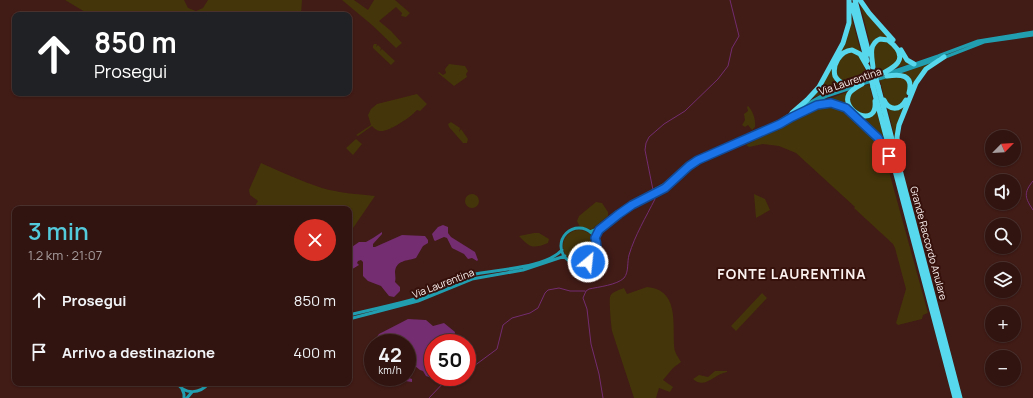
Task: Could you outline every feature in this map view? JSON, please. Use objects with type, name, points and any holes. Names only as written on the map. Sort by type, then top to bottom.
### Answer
[{"type":"highway","name":"Grande Raccordo Anulare","points":[[850,0],[902,176],[960,398]]},
{"type":"highway","points":[[792,115],[819,87],[843,43],[850,23],[850,0]]},
{"type":"highway","name":"Grande Raccordo Anulare","points":[[855,0],[872,72]]},
{"type":"highway","points":[[860,0],[868,13],[898,45],[906,59],[914,64]]},
{"type":"highway","points":[[880,39],[888,40],[899,52],[899,63],[892,69],[872,72],[872,45],[880,39]]},
{"type":"highway","points":[[862,83],[840,83],[834,75],[835,66],[842,54],[846,51],[852,50],[860,54],[872,72]]},
{"type":"highway","points":[[902,176],[897,141],[900,122],[921,75],[931,65],[944,58]]},
{"type":"highway","points":[[876,86],[888,106],[896,108],[903,105],[910,90],[909,80],[902,75],[886,76]]},
{"type":"highway","points":[[862,83],[851,91],[847,100],[852,109],[863,116],[870,115],[875,110],[876,86]]},
{"type":"highway","name":"Grande Raccordo Anulare","points":[[876,86],[896,171],[955,398]]},
{"type":"highway","points":[[792,115],[824,104],[833,104],[843,107],[858,118],[880,140],[896,171]]},
{"type":"main road","name":"Via Laurentina","points":[[862,83],[872,72],[914,64],[982,40],[1033,32]]},
{"type":"main road","name":"Via Laurentina","points":[[595,238],[599,230],[619,214],[654,193],[697,157],[780,122],[823,95],[944,58],[984,42],[1033,35]]},
{"type":"main road","name":"Via Laurentina","points":[[590,232],[597,229],[624,207],[654,193]]},
{"type":"main road","points":[[580,229],[590,232],[595,238],[597,244],[594,256],[583,264],[576,264],[569,260],[562,250],[564,238],[570,232],[580,229]]},
{"type":"main road","name":"Via Laurentina","points":[[352,314],[416,298],[470,276],[530,265],[554,256],[562,250]]},
{"type":"main road","name":"Via Laurentina","points":[[352,318],[412,303],[472,279],[523,270],[565,256]]},
{"type":"main road","points":[[180,386],[184,394],[184,398]]},
{"type":"main road","points":[[182,389],[192,392],[203,389],[206,386]]},
{"type":"main road","points":[[187,398],[192,392]]},
{"type":"shaded area","points":[[65,0],[184,0],[188,8],[196,11],[203,8],[208,0],[302,0],[301,12],[85,12]]},
{"type":"shaded area","points":[[342,0],[354,0],[368,10],[374,0],[395,0],[410,13],[406,17],[401,16],[402,13],[396,7],[379,21],[402,43],[396,48],[372,25]]},
{"type":"shaded area","points":[[860,4],[898,47],[910,64],[895,68],[901,58],[885,37],[871,47]]},
{"type":"shaded area","points":[[851,15],[861,53],[846,50],[833,71],[845,85],[809,99],[845,42]]},
{"type":"shaded area","points":[[885,39],[898,50],[899,61],[878,74],[872,53],[874,43]]},
{"type":"shaded area","points":[[374,44],[377,44],[376,47],[378,45],[381,48],[380,51],[382,49],[395,61],[391,65],[373,48]]},
{"type":"shaded area","points":[[855,52],[862,59],[867,78],[852,83],[842,83],[834,71],[843,54]]},
{"type":"shaded area","points":[[931,63],[922,72],[895,138],[887,106],[905,104],[910,94],[911,83],[899,74]]},
{"type":"shaded area","points":[[449,64],[465,66],[468,71],[466,74],[467,77],[454,86],[438,73],[439,72],[443,75],[446,73],[445,69]]},
{"type":"shaded area","points":[[898,76],[907,80],[909,91],[902,105],[891,107],[885,100],[880,80]]},
{"type":"shaded area","points":[[869,84],[875,107],[867,115],[853,110],[849,96],[858,88]]},
{"type":"shaded area","points":[[850,91],[847,100],[860,116],[876,109],[886,145],[843,105],[815,104]]},
{"type":"shaded area","points":[[417,94],[427,104],[420,111],[417,110],[394,127],[384,131],[379,131],[372,126],[358,136],[356,135],[371,125],[368,115],[371,109],[377,104]]},
{"type":"shaded area","points":[[748,106],[753,113],[755,121],[755,127],[752,130],[748,125],[745,127],[742,125],[745,120],[744,114],[748,111]]},
{"type":"shaded area","points":[[837,107],[859,123],[877,140],[885,157],[928,313],[923,315],[922,319],[898,325],[896,323],[906,289],[893,244],[796,153],[779,146],[763,144],[749,147],[746,145],[816,108]]},
{"type":"shaded area","points":[[451,122],[460,128],[459,132],[461,129],[468,139],[467,143],[463,143],[449,127],[448,124]]},
{"type":"shaded area","points":[[356,139],[362,144],[353,155],[346,148]]},
{"type":"shaded area","points":[[261,163],[328,190],[375,196],[352,230],[352,206],[255,206],[258,201],[250,195],[249,190]]},
{"type":"shaded area","points":[[469,194],[475,194],[479,198],[479,204],[475,208],[469,208],[465,204],[465,198]]},
{"type":"shaded area","points":[[754,194],[765,199],[770,210],[756,218]]},
{"type":"shaded area","points":[[596,202],[602,203],[608,212],[608,216],[591,230],[580,227],[577,221],[579,216]]},
{"type":"shaded area","points":[[443,225],[448,227],[448,233],[451,237],[475,252],[477,261],[472,258],[468,259],[464,254],[452,248],[447,238],[444,237],[435,241],[434,240],[432,234],[438,227]]},
{"type":"shaded area","points":[[579,230],[585,231],[592,237],[595,246],[594,252],[588,259],[579,262],[573,261],[566,255],[563,246],[564,240],[570,233]]},
{"type":"shaded area","points":[[382,232],[373,244],[373,247],[402,235],[425,236],[428,240],[428,243],[423,246],[416,258],[397,265],[395,282],[400,287],[400,291],[394,297],[389,296],[381,286],[368,281],[363,276],[363,262],[361,260],[357,263],[359,265],[352,269],[352,247],[359,242],[366,242]]},
{"type":"shaded area","points":[[539,233],[549,239],[548,243],[535,247],[526,243],[519,236]]},
{"type":"shaded area","points":[[647,287],[658,290],[666,295],[670,303],[673,312],[675,351],[681,362],[673,368],[663,380],[673,387],[670,392],[659,388],[656,398],[634,398],[612,331],[610,297],[614,292],[624,288],[627,294]]},
{"type":"shaded area","points":[[762,293],[767,298],[736,331],[731,326]]},
{"type":"shaded area","points":[[408,319],[426,320],[433,326],[444,323],[455,332],[454,334],[424,334],[424,373],[416,367],[416,334],[379,334]]},
{"type":"shaded area","points":[[715,371],[727,372],[702,383],[693,379],[699,375],[708,377]]},
{"type":"waterway","points":[[653,190],[645,150],[646,143],[649,137],[664,124],[685,111],[718,79],[728,66],[732,48],[739,36],[730,0]]},
{"type":"waterway","points":[[1033,181],[1026,192],[1028,202],[1033,210]]},
{"type":"waterway","points":[[603,398],[599,374],[591,344],[587,309],[583,298],[586,291],[589,289],[612,284],[626,276],[631,248],[637,233],[655,199],[654,196]]},
{"type":"waterway","points":[[476,365],[497,349],[503,325],[512,318],[530,313],[538,308],[548,290],[559,288],[570,291],[585,291]]},
{"type":"waterway","points":[[429,398],[440,386]]},
{"type":"district","name":"FONTE LAURENTINA","points":[[792,274]]},
{"type":"route","points":[[588,262],[593,258],[596,252],[597,244],[595,238],[599,230],[628,207],[670,185],[689,166],[700,158],[780,124],[817,105],[831,103],[846,108],[875,134],[885,146],[889,156]]}]
